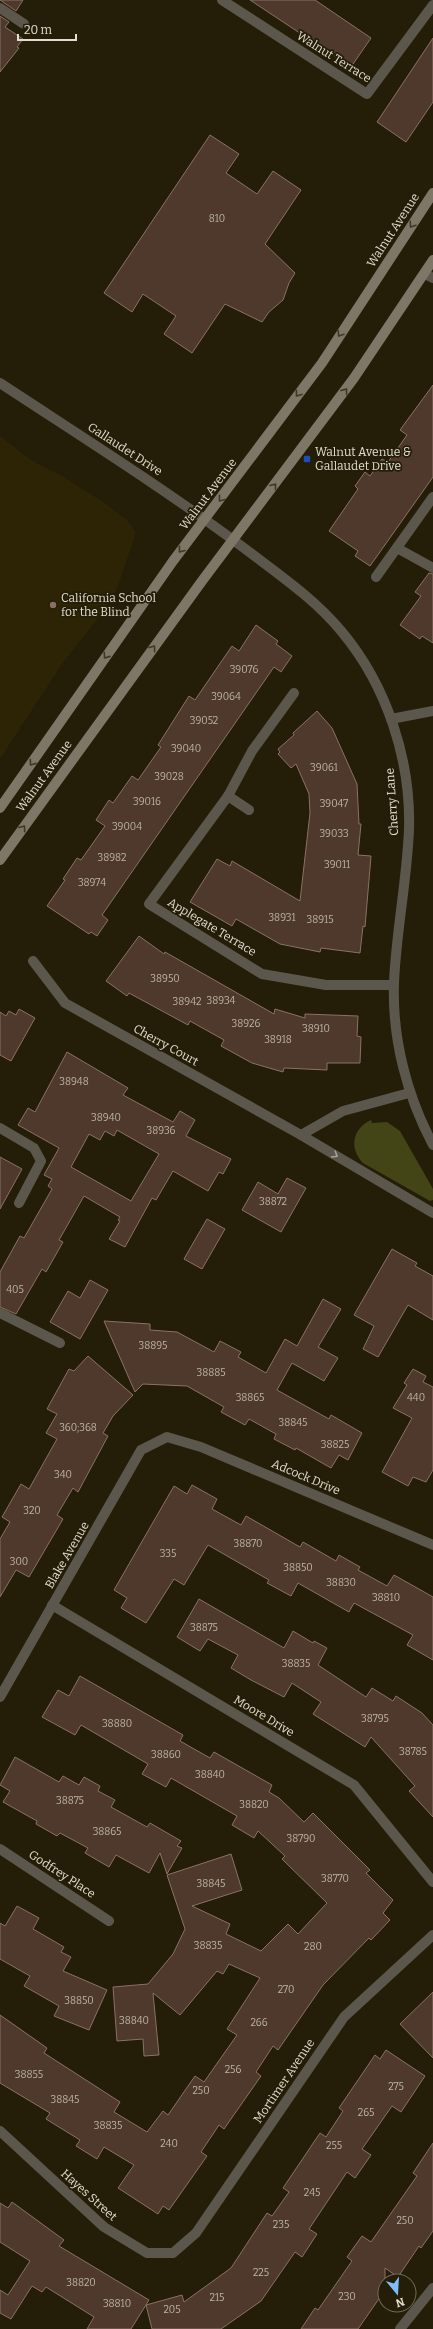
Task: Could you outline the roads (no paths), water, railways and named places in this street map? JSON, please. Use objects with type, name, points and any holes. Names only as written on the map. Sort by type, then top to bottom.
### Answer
[{"type":"main road","name":"Walnut Avenue","points":[[0,808],[173,561],[322,363],[433,193]]},
{"type":"main road","name":"Walnut Avenue","points":[[0,860],[233,539],[429,276],[433,260]]},
{"type":"street","name":"Walnut Terrace","points":[[222,0],[367,94],[432,10]]},
{"type":"street","points":[[0,8],[24,24]]},
{"type":"street","name":"Gallaudet Drive","points":[[0,383],[233,539]]},
{"type":"street","points":[[376,577],[433,497]]},
{"type":"street","name":"Cherry Lane","points":[[233,539],[293,585],[323,612],[343,633],[359,655],[391,719],[401,752],[409,828],[394,984],[398,1038],[409,1092],[433,1145]]},
{"type":"street","points":[[397,548],[433,568]]},
{"type":"street","name":"Applegate Terrace","points":[[294,693],[252,751],[228,796],[149,904],[262,974],[326,985],[394,984]]},
{"type":"street","points":[[391,719],[433,711]]},
{"type":"street","points":[[228,796],[249,810]]},
{"type":"street","name":"Cherry Court","points":[[33,961],[65,1003],[301,1135],[433,1213]]},
{"type":"street","points":[[301,1135],[343,1111],[409,1092]]},
{"type":"street","points":[[0,1128],[34,1148],[41,1161],[19,1203]]},
{"type":"street","points":[[0,1314],[60,1343]]},
{"type":"street","name":"Adcock Drive","points":[[167,1437],[201,1447],[433,1544]]},
{"type":"street","name":"Blake Avenue","points":[[0,1697],[142,1450],[167,1437]]},
{"type":"street","name":"Moore Drive","points":[[52,1606],[354,1784],[433,1882]]},
{"type":"street","name":"Godfrey Place","points":[[0,1849],[109,1921]]},
{"type":"street","name":"Mortimer Avenue","points":[[173,2253],[196,2233],[344,2017],[433,1935]]},
{"type":"street","name":"Hayes Street","points":[[0,2131],[104,2227],[148,2253],[173,2253]]},
{"type":"street","points":[[400,2329],[433,2288]]},
{"type":"place","name":"Walnut Avenue & Gallaudet Drive","points":[[307,459]]},
{"type":"place","name":"California School for the Blind","points":[[53,605]]}]
